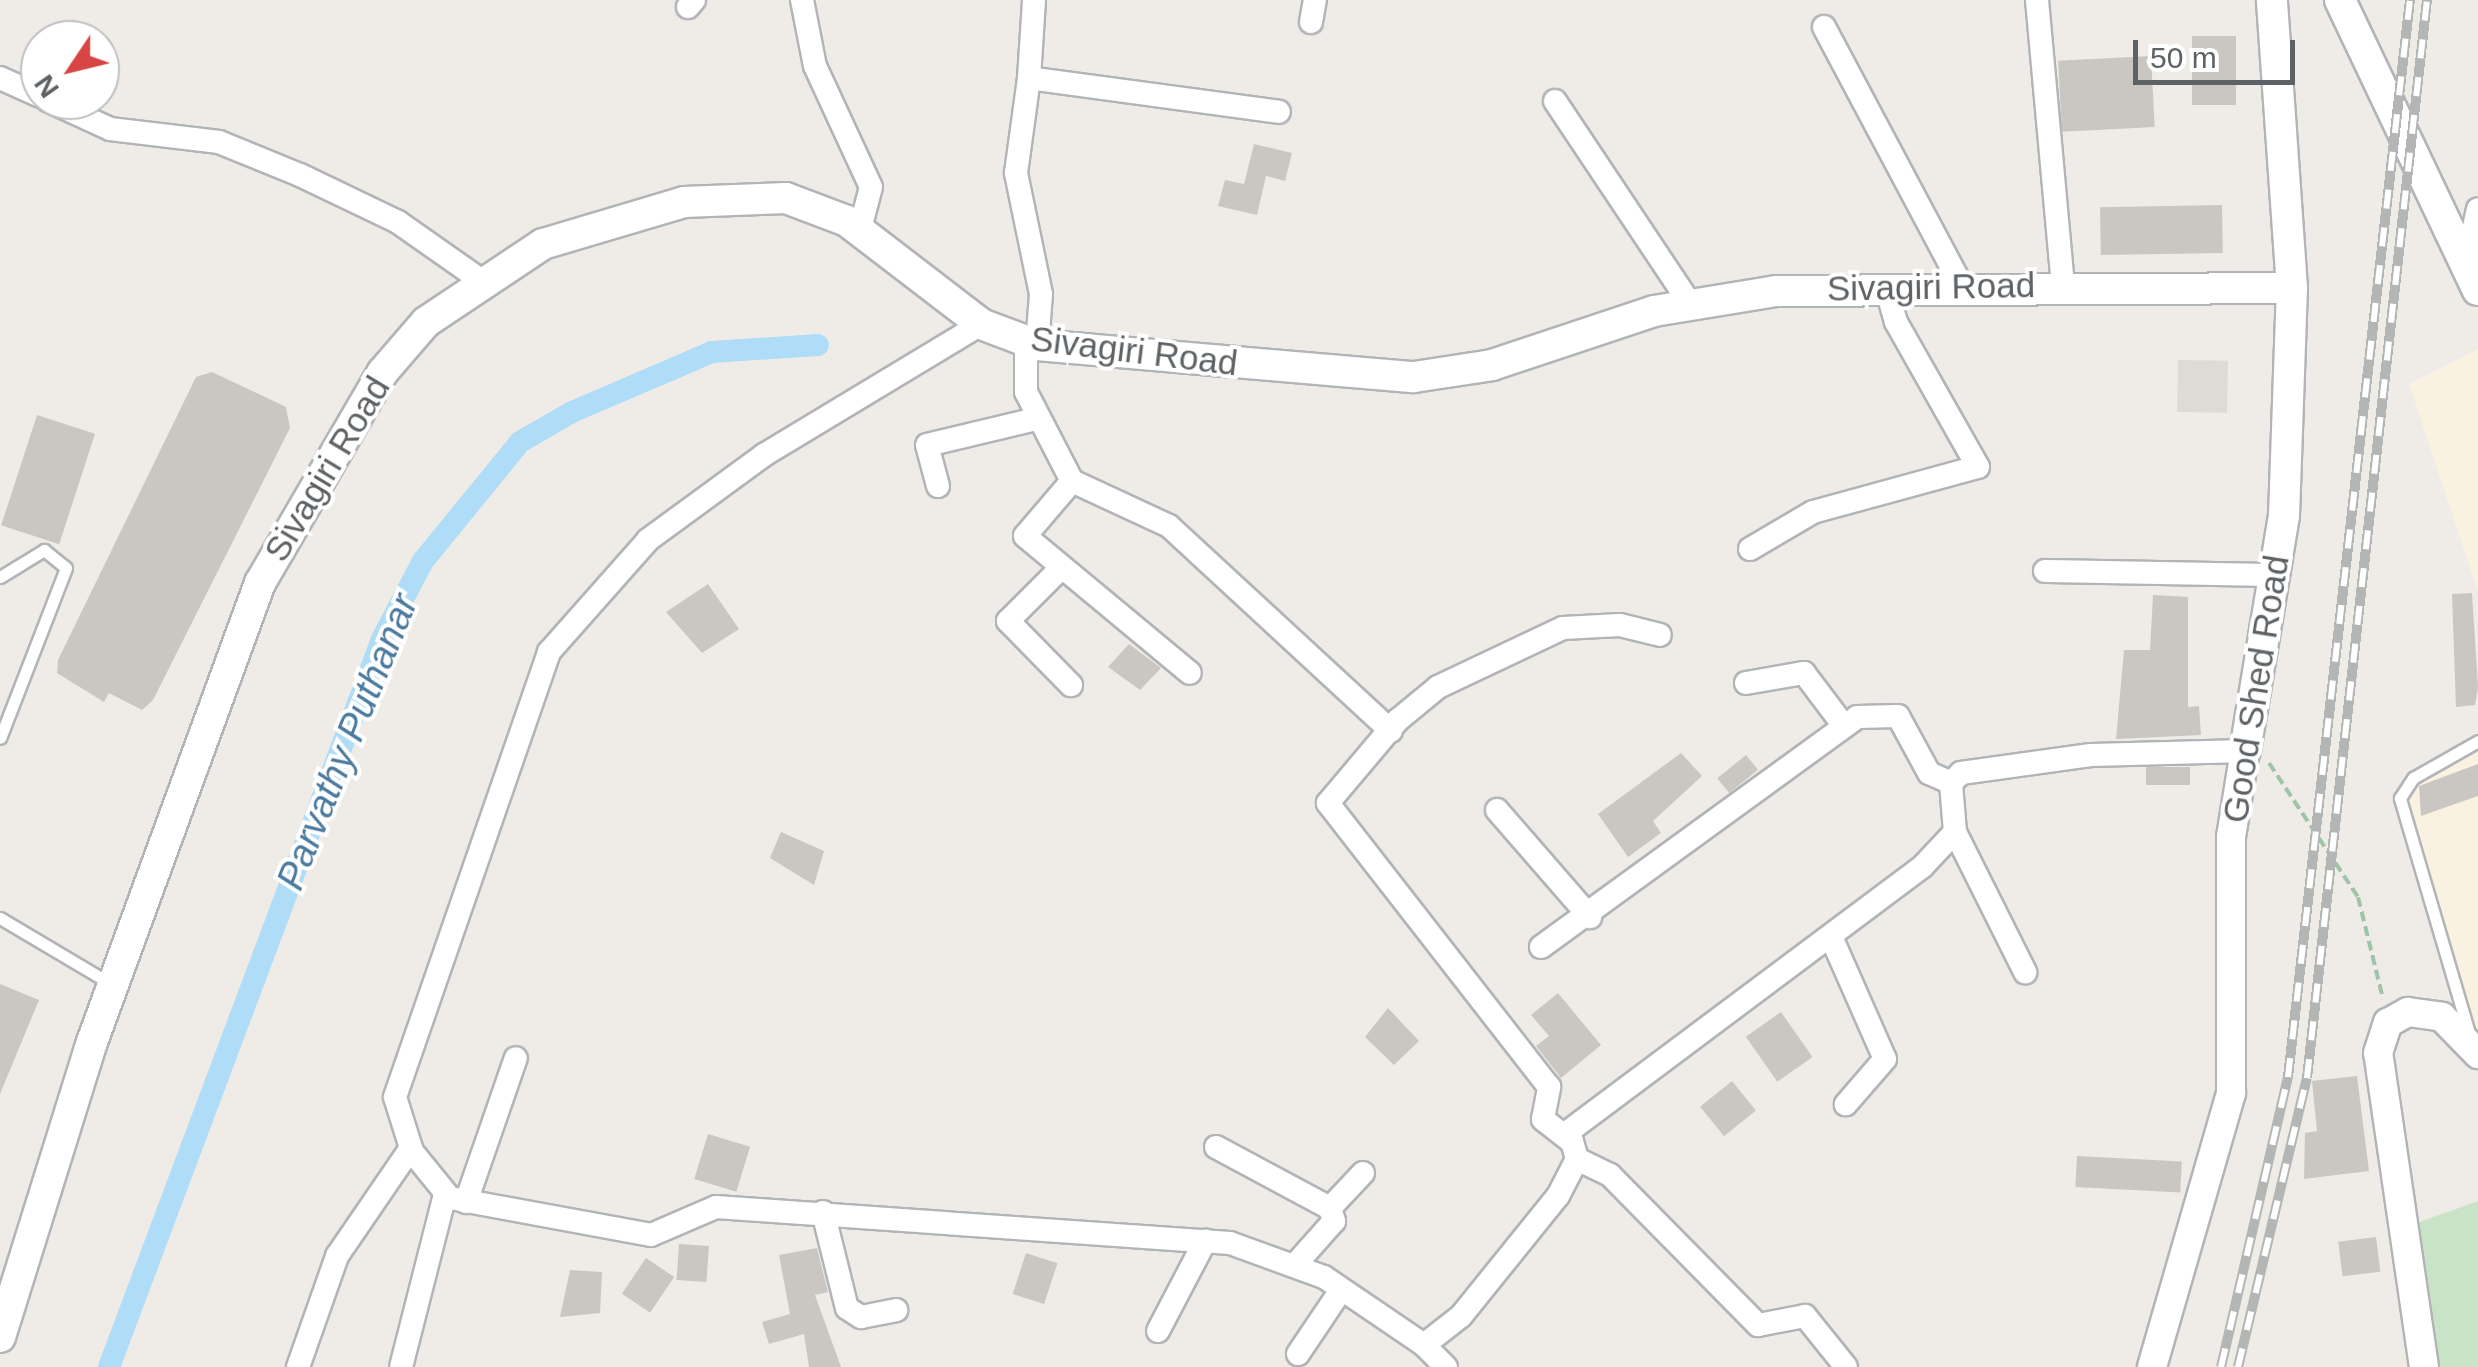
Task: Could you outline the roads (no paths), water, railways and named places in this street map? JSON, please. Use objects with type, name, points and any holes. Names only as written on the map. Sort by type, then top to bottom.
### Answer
[{"type":"main road","name":"Good Shed Road","points":[[2247,741],[2274,576],[2292,288],[2272,0]]},
{"type":"main road","points":[[2340,0],[2472,277]]},
{"type":"main road","name":"Sivagiri Road","points":[[0,1337],[112,985],[260,583],[382,373],[426,322],[482,281],[543,244],[684,202],[786,198],[860,228],[981,324],[1032,343],[1414,377],[1492,365],[1691,305],[1886,286],[2292,288]]},
{"type":"street","points":[[802,0],[815,66],[871,187],[860,228]]},
{"type":"street","points":[[1034,0],[1029,78],[1016,173],[1041,294],[1032,343],[1036,419],[1072,480],[1182,536],[1391,730]]},
{"type":"street","points":[[2037,0],[2063,286]]},
{"type":"street","points":[[1824,27],[1960,284]]},
{"type":"street","points":[[1029,78],[1279,112]]},
{"type":"street","points":[[1555,101],[1691,305]]},
{"type":"street","points":[[92,120],[110,128],[219,142],[300,175],[398,222],[482,281]]},
{"type":"street","points":[[2472,277],[2478,208]]},
{"type":"street","points":[[1750,548],[1813,512],[1978,467],[1896,322],[1886,286]]},
{"type":"street","points":[[981,324],[764,455],[648,540],[549,652],[395,1097],[410,1149],[456,1198],[651,1235],[706,1208],[823,1212],[1205,1241],[1295,1266],[1341,1290],[1424,1345],[1446,1367]]},
{"type":"street","points":[[938,486],[927,445],[1036,419]]},
{"type":"street","points":[[1072,480],[1024,532],[1061,568],[1190,673]]},
{"type":"street","points":[[1061,568],[1008,621],[1072,686]]},
{"type":"street","points":[[2046,571],[2274,576]]},
{"type":"street","points":[[1660,636],[1620,625],[1563,628],[1438,688],[1391,730],[1328,804],[1548,1087],[1543,1120],[1574,1150],[1610,1175],[1758,1325],[1805,1316],[1846,1367]]},
{"type":"street","points":[[1746,683],[1804,673],[1844,726]]},
{"type":"street","points":[[1542,947],[1590,917],[1844,726],[1898,716],[1929,773],[1951,783]]},
{"type":"street","points":[[2025,972],[1955,832],[1951,783],[1961,773],[2247,741]]},
{"type":"street","name":"Good Shed Road","points":[[2152,1367],[2232,1093],[2231,837],[2247,741]]},
{"type":"street","points":[[1497,810],[1590,917]]},
{"type":"street","points":[[1424,1345],[1461,1316],[1558,1196],[1574,1150],[1570,1132],[1595,1107],[1832,938],[1955,832]]},
{"type":"street","points":[[1832,938],[1886,1059],[1846,1104]]},
{"type":"street","points":[[2424,1367],[2378,1053],[2388,1023],[2408,1012],[2442,1016],[2476,1050]]},
{"type":"street","points":[[401,1367],[456,1198],[516,1058]]},
{"type":"street","points":[[1216,1147],[1330,1208],[1334,1222],[1295,1266]]},
{"type":"street","points":[[298,1367],[337,1256],[410,1149]]},
{"type":"street","points":[[1330,1208],[1363,1173]]},
{"type":"street","points":[[823,1212],[847,1308],[861,1317],[896,1310]]},
{"type":"street","points":[[1158,1331],[1205,1241]]},
{"type":"street","points":[[1298,1354],[1341,1290]]},
{"type":"lane","points":[[0,577],[44,550],[66,568],[0,738]]},
{"type":"lane","points":[[2476,1050],[2400,798],[2412,778],[2478,742]]},
{"type":"lane","points":[[0,918],[112,985]]},
{"type":"waterway","name":"Parvathy Puthanar","points":[[109,1367],[382,639],[423,561],[520,442],[572,412],[712,352],[818,345]]},
{"type":"railway","points":[[2221,1367],[2288,1077],[2410,0]]},
{"type":"railway","points":[[2238,1367],[2307,1078],[2427,0]]}]
